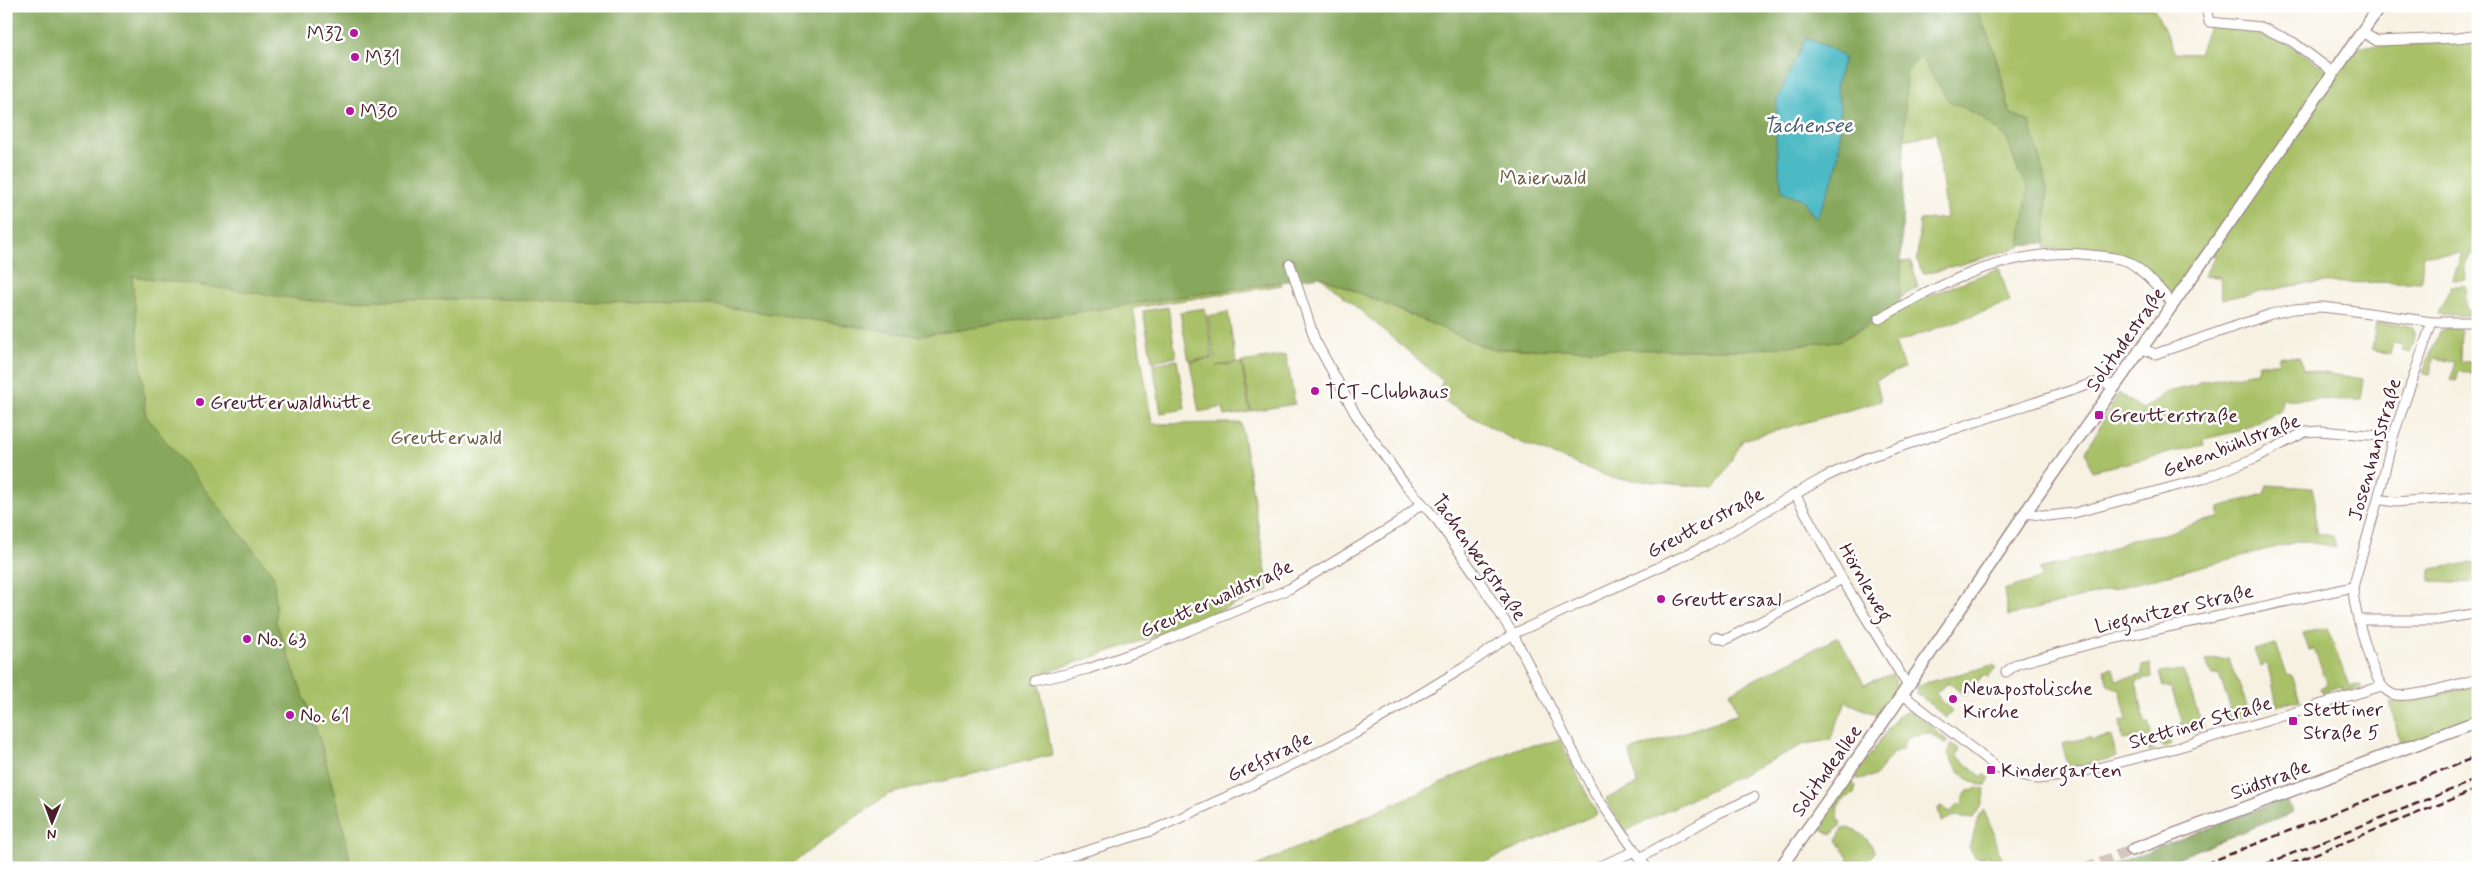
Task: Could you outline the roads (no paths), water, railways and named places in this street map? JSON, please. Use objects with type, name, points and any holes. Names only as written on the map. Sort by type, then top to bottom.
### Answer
[{"type":"main road","name":"Solitudestraße","points":[[1905,690],[2025,513],[2380,6]]},
{"type":"main road","name":"Solitudeallee","points":[[1780,868],[1905,690]]},
{"type":"main road","name":"Südstraße","points":[[2132,850],[2478,721]]},
{"type":"street","points":[[2206,6],[2209,22],[2261,26],[2292,42],[2334,73]]},
{"type":"street","points":[[2362,32],[2378,41],[2458,38],[2478,35]]},
{"type":"street","points":[[1880,319],[1922,294],[1973,272],[2024,256],[2068,252],[2103,256],[2128,262],[2148,278],[2173,304]]},
{"type":"street","name":"Tachenbergstraße","points":[[1290,264],[1316,340],[1356,416],[1470,567],[1513,634],[1595,794],[1647,868]]},
{"type":"street","points":[[2141,348],[2155,354],[2271,314],[2294,309],[2348,310],[2432,322],[2478,322]]},
{"type":"street","name":"Josenhansstraße","points":[[2353,587],[2393,437],[2432,322]]},
{"type":"street","name":"Greutterstraße","points":[[1513,634],[1707,545],[1795,494],[1866,458],[2094,383],[2105,383],[2114,386]]},
{"type":"street","name":"Gehenbühlstraße","points":[[2025,513],[2048,516],[2074,513],[2202,479],[2255,458],[2305,432],[2320,431],[2393,437]]},
{"type":"street","name":"Hörnleweg","points":[[1795,494],[1905,690]]},
{"type":"street","points":[[2378,499],[2396,502],[2478,496]]},
{"type":"street","name":"Greutterwaldstraße","points":[[1035,681],[1088,670],[1289,589],[1398,523],[1422,503]]},
{"type":"street","points":[[1715,638],[1725,640],[1842,579]]},
{"type":"street","points":[[2353,587],[2358,620],[2382,686],[2396,695],[2406,696],[2478,679]]},
{"type":"street","name":"Liegnitzer Straße","points":[[2006,672],[2017,664],[2094,643],[2353,587]]},
{"type":"street","points":[[2358,620],[2437,620],[2478,613]]},
{"type":"street","name":"Grefstraße","points":[[1022,868],[1054,861],[1151,831],[1246,788],[1356,733],[1456,673],[1513,634]]},
{"type":"street","name":"Stettiner Straße","points":[[1905,690],[1999,769],[2019,776],[2038,779],[2070,775],[2228,734],[2382,686]]},
{"type":"street","points":[[1596,868],[1637,854],[1754,797]]},
{"type":"water","name":"Tachensee","points":[[1806,38],[1830,48],[1844,57],[1836,85],[1840,109],[1840,140],[1836,171],[1816,219],[1802,199],[1782,191],[1776,141],[1777,100]]},
{"type":"tunnel","points":[[2085,868],[2132,850]]},
{"type":"railway","points":[[2195,868],[2478,756]]},
{"type":"railway","points":[[2256,868],[2478,779]]},
{"type":"railway","points":[[2280,868],[2478,789]]},
{"type":"place","name":"M32","points":[[354,33]]},
{"type":"place","name":"M31","points":[[355,57]]},
{"type":"place","name":"M30","points":[[350,111]]},
{"type":"place","name":"TCT-Clubhaus","points":[[1315,391]]},
{"type":"place","name":"Greutterwaldhütte","points":[[200,402]]},
{"type":"place","name":"Greutterstraße","points":[[2099,415]]},
{"type":"place","name":"Greuttersaal","points":[[1661,599]]},
{"type":"place","name":"No. 63","points":[[247,639]]},
{"type":"place","name":"Neuapostolische Kirche","points":[[1953,699]]},
{"type":"place","name":"No. 61","points":[[290,715]]},
{"type":"place","name":"Stettiner Straße 5","points":[[2293,721]]},
{"type":"place","name":"Kindergarten","points":[[1991,770]]},
{"type":"park label","name":"Maierwald","points":[[1543,177]]},
{"type":"park label","name":"Greutterwald","points":[[446,437]]}]
